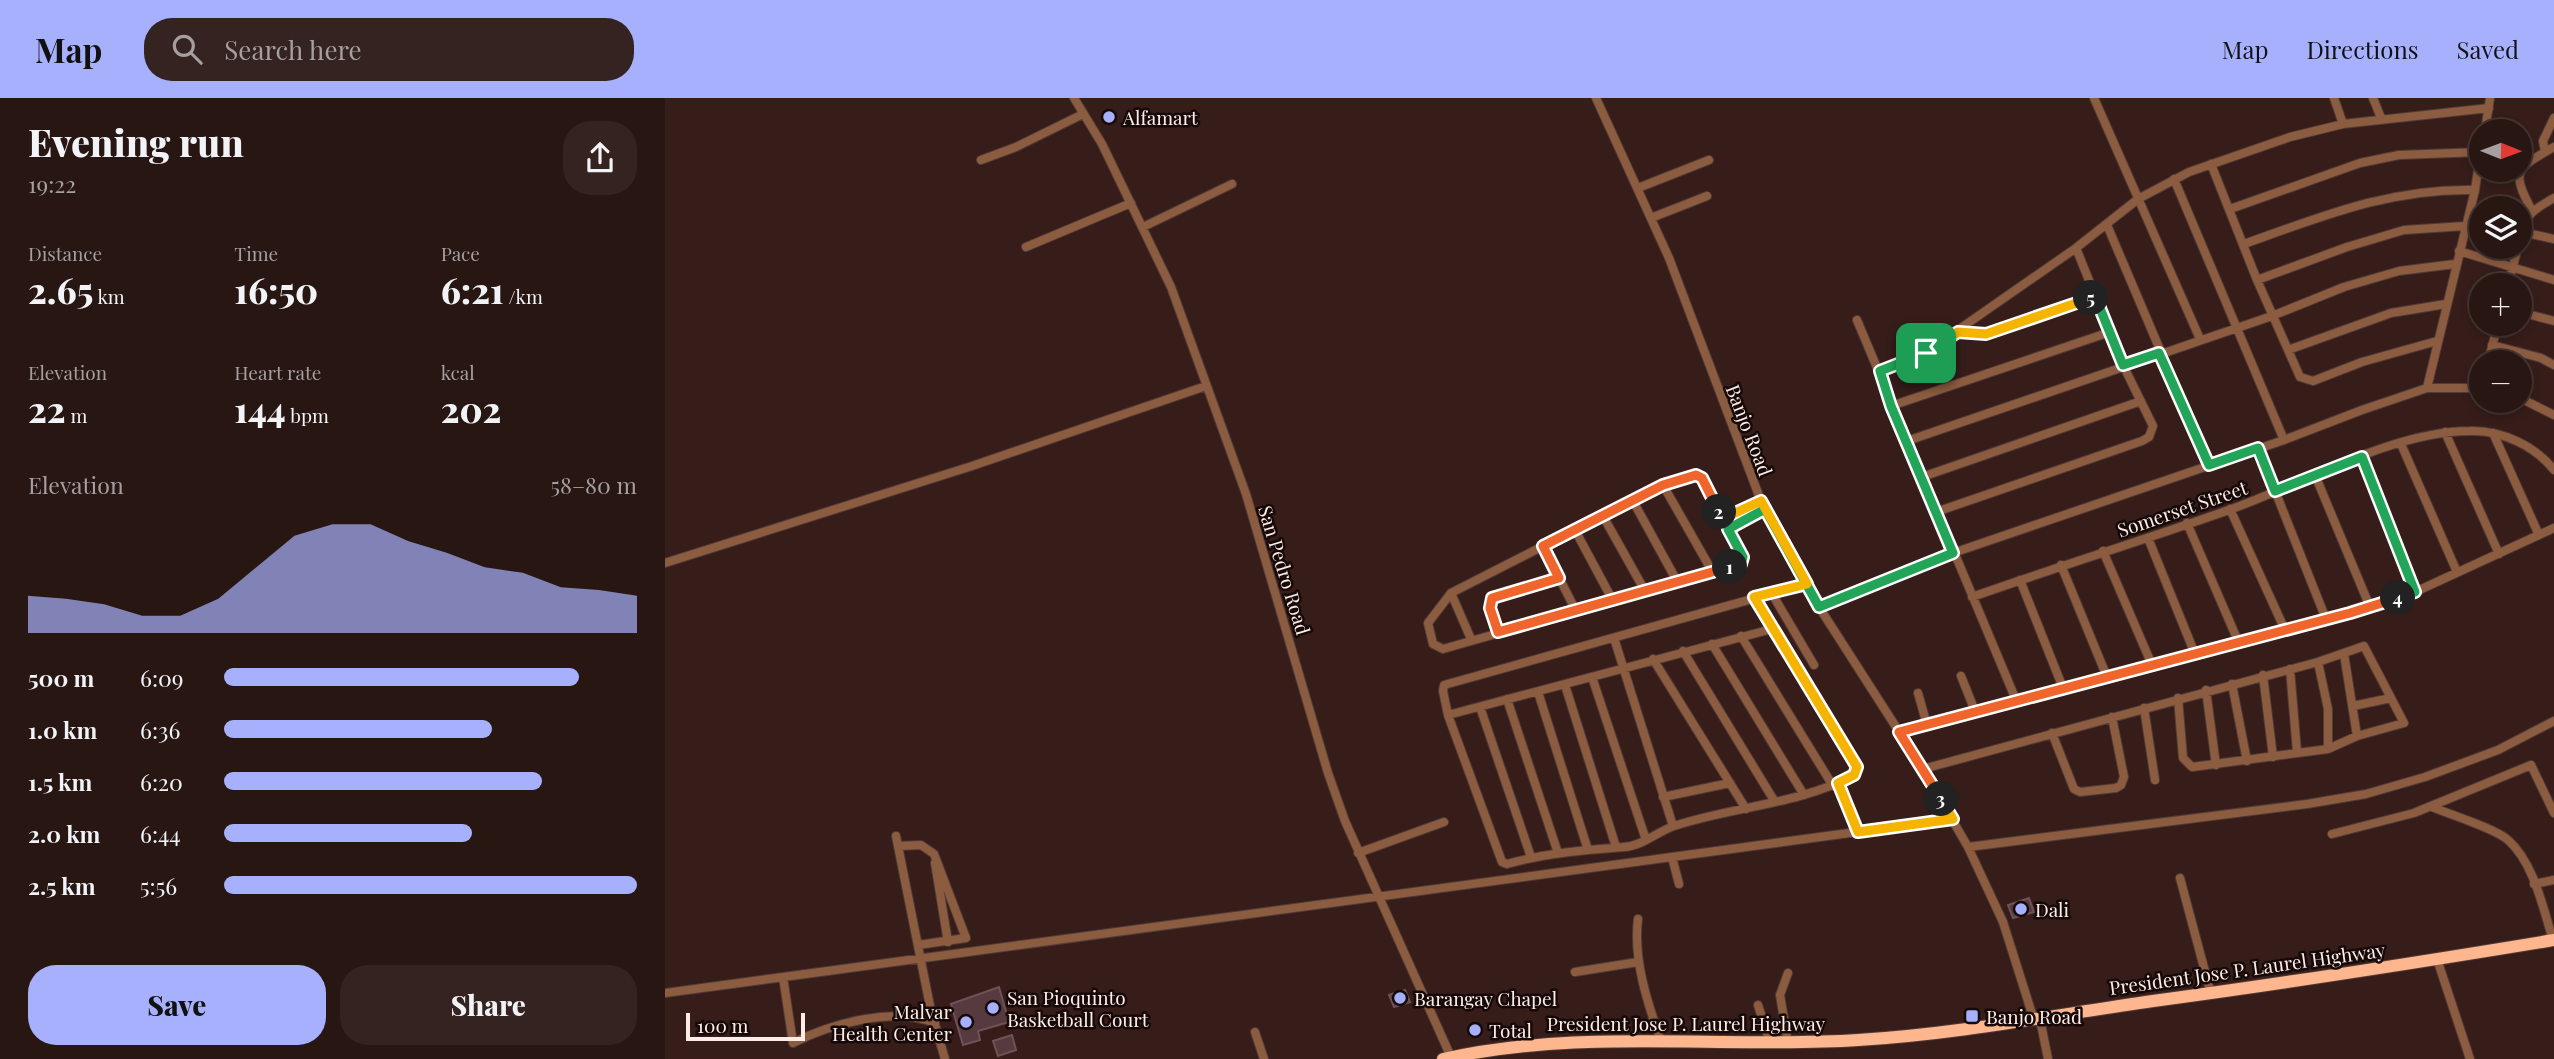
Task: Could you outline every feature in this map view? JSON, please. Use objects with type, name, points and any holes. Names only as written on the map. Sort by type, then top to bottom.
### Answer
[{"type":"highway","name":"President Jose P. Laurel Highway","points":[[1447,1058],[1533,1044],[1661,1041],[1788,1043],[1925,1035],[2211,994],[2554,940]]},
{"type":"street","name":"San Pedro Road","points":[[1075,98],[1102,144],[1171,286],[1246,494],[1325,764],[1358,853],[1447,1058]]},
{"type":"street","name":"Banjo Road","points":[[1596,98],[1669,258],[1763,505],[1819,607],[1923,769],[1968,847],[2003,922],[2049,1059]]},
{"type":"street","points":[[2094,98],[2200,340]]},
{"type":"street","points":[[2334,98],[2343,124]]},
{"type":"street","points":[[2372,98],[2381,118]]},
{"type":"street","points":[[2487,119],[2490,98]]},
{"type":"street","points":[[1880,371],[1926,353],[1958,332],[2076,248],[2138,199],[2173,178],[2290,137],[2343,124],[2489,108]]},
{"type":"street","points":[[981,160],[1016,147],[1083,114]]},
{"type":"street","points":[[2545,152],[2543,141],[2554,118]]},
{"type":"street","points":[[2524,196],[2518,186],[2521,170],[2554,147]]},
{"type":"street","points":[[2230,209],[2360,163],[2399,155],[2469,152]]},
{"type":"street","points":[[1638,188],[1709,160]]},
{"type":"street","points":[[2211,164],[2272,316],[2300,377],[2313,381],[2362,362],[2437,341]]},
{"type":"street","points":[[2173,178],[2284,440]]},
{"type":"street","points":[[2427,388],[2476,182]]},
{"type":"street","points":[[1143,228],[1232,184]]},
{"type":"street","points":[[2244,244],[2334,212],[2395,195],[2440,189],[2475,190]]},
{"type":"street","points":[[1651,218],[1707,196]]},
{"type":"street","points":[[2532,211],[2554,198]]},
{"type":"street","points":[[1026,247],[1131,203]]},
{"type":"street","points":[[2107,225],[2159,353],[2209,465]]},
{"type":"street","points":[[2257,280],[2347,247],[2404,230],[2465,226]]},
{"type":"street","points":[[2532,237],[2554,239]]},
{"type":"street","points":[[1936,512],[2149,437],[2153,426],[2123,365],[2076,248]]},
{"type":"street","points":[[2459,251],[2554,280]]},
{"type":"street","points":[[2511,273],[2515,259]]},
{"type":"street","points":[[1907,441],[2272,316],[2344,287],[2399,271],[2455,264]]},
{"type":"street","points":[[1958,332],[1986,334],[2095,296]]},
{"type":"street","points":[[2288,350],[2391,313],[2446,304]]},
{"type":"street","points":[[2532,315],[2554,321]]},
{"type":"street","points":[[1857,320],[2017,700]]},
{"type":"street","points":[[1891,406],[2110,332]]},
{"type":"street","points":[[2491,350],[2495,336]]},
{"type":"street","points":[[2492,345],[2541,358],[2554,365]]},
{"type":"street","points":[[665,563],[972,466],[1206,386]]},
{"type":"street","points":[[1819,607],[1953,553],[2427,388],[2469,388]]},
{"type":"street","points":[[1922,477],[2141,401]]},
{"type":"street","points":[[2532,404],[2554,415]]},
{"type":"street","name":"Somerset Street","points":[[1972,597],[2230,509],[2362,457],[2445,432],[2473,430],[2493,433],[2529,447],[2554,470]]},
{"type":"street","points":[[2445,432],[2499,554]]},
{"type":"street","points":[[2493,433],[2539,535]]},
{"type":"street","points":[[2401,444],[2457,572]]},
{"type":"street","points":[[2258,448],[2326,619]]},
{"type":"street","points":[[2362,457],[2415,592]]},
{"type":"street","points":[[1696,475],[1702,478],[1728,529],[1742,560],[1741,564],[1443,649],[1433,644],[1428,623],[1451,593],[1663,485],[1696,475]]},
{"type":"street","points":[[2315,475],[2370,607]]},
{"type":"street","points":[[1663,485],[1712,571]]},
{"type":"street","points":[[1633,501],[1678,583]]},
{"type":"street","points":[[1722,519],[1763,505]]},
{"type":"street","points":[[1728,529],[1763,505]]},
{"type":"street","points":[[2230,509],[2285,630]]},
{"type":"street","points":[[1603,516],[1645,591]]},
{"type":"street","points":[[2187,523],[2238,641]]},
{"type":"street","points":[[1899,732],[2370,607],[2415,592],[2554,528]]},
{"type":"street","points":[[1575,530],[1612,599]]},
{"type":"street","points":[[2148,538],[2195,654]]},
{"type":"street","points":[[1543,546],[1576,611]]},
{"type":"street","points":[[2103,551],[2152,665]]},
{"type":"street","points":[[2061,565],[2107,677]]},
{"type":"street","points":[[1498,632],[1490,608],[1492,598],[1559,578]]},
{"type":"street","points":[[2020,580],[2063,688]]},
{"type":"street","points":[[1754,597],[1857,767],[1854,775],[1836,785],[1804,795],[1673,826],[1626,847],[1558,853],[1507,864],[1500,860],[1448,715],[1443,691],[1447,683],[1771,592],[1807,584]]},
{"type":"street","points":[[1771,592],[1814,665]]},
{"type":"street","points":[[1451,593],[1471,639]]},
{"type":"street","points":[[1448,715],[1772,629]]},
{"type":"street","points":[[1741,636],[1836,785],[1858,832]]},
{"type":"street","points":[[1614,638],[1673,826]]},
{"type":"street","points":[[1712,644],[1804,795]]},
{"type":"street","points":[[1923,769],[2178,698],[2318,662],[2364,646],[2404,723],[2357,736],[2327,749],[2192,768],[2183,758],[2178,698]]},
{"type":"street","points":[[1683,651],[1776,802]]},
{"type":"street","points":[[2344,654],[2357,736]]},
{"type":"street","points":[[1653,659],[1746,809]]},
{"type":"street","points":[[2318,662],[2328,709],[2327,749]]},
{"type":"street","points":[[2290,669],[2297,752]]},
{"type":"street","points":[[2263,675],[2273,757]]},
{"type":"street","points":[[1961,676],[1975,711]]},
{"type":"street","points":[[1592,677],[1646,840]]},
{"type":"street","points":[[2232,684],[2247,761]]},
{"type":"street","points":[[1565,685],[1616,847]]},
{"type":"street","points":[[2206,691],[2216,765]]},
{"type":"street","points":[[1538,692],[1588,850]]},
{"type":"street","points":[[1918,693],[1927,725]]},
{"type":"street","points":[[2353,706],[2391,698]]},
{"type":"street","points":[[1507,699],[1558,853]]},
{"type":"street","points":[[1480,707],[1531,857]]},
{"type":"street","points":[[2144,708],[2155,780]]},
{"type":"street","points":[[2052,733],[2074,789],[2080,792],[2116,788],[2121,785],[2124,777],[2112,717]]},
{"type":"street","points":[[1968,847],[2307,804],[2366,794],[2498,750],[2554,721]]},
{"type":"street","points":[[2332,834],[2432,807],[2531,765],[2554,813]]},
{"type":"street","points":[[1663,797],[1730,783]]},
{"type":"street","points":[[2432,807],[2506,838],[2518,851],[2535,884],[2554,940]]},
{"type":"street","points":[[665,993],[1953,819]]},
{"type":"street","points":[[1358,853],[1444,822]]},
{"type":"street","points":[[896,836],[945,1059]]},
{"type":"street","points":[[898,846],[921,845],[934,854],[966,938],[918,945]]},
{"type":"street","points":[[934,854],[947,942]]},
{"type":"street","points":[[1672,857],[1679,884]]},
{"type":"street","points":[[2180,878],[2211,994]]},
{"type":"street","points":[[2535,884],[2554,880]]},
{"type":"street","points":[[1638,919],[1638,962],[1661,1041]]},
{"type":"street","points":[[2437,959],[2470,1059]]},
{"type":"street","points":[[1575,972],[1638,962]]},
{"type":"street","points":[[1788,973],[1780,995],[1788,1043]]},
{"type":"street","points":[[783,977],[793,1043],[817,1031],[861,1020],[906,1017],[935,1023]]},
{"type":"street","points":[[1758,1005],[1770,1043]]},
{"type":"street","points":[[1255,1032],[1264,1059]]},
{"type":"building","name":"Dali","points":[[2029,898],[2034,912],[2013,918],[2008,905]]},
{"type":"building","points":[[999,987],[1009,1022],[978,1031],[980,1040],[963,1045],[951,1004]]},
{"type":"building","name":"Barangay Chapel","points":[[1405,990],[1410,1002],[1394,1007],[1389,995]]},
{"type":"building","points":[[1012,1035],[1016,1050],[998,1056],[993,1041]]},
{"type":"place","name":"Alfamart","points":[[1109,117]]},
{"type":"place","name":"Dali","points":[[2021,909]]},
{"type":"place","name":"Barangay Chapel","points":[[1400,998]]},
{"type":"place","name":"San Pioquinto Basketball Court","points":[[993,1008]]},
{"type":"place","name":"Banjo Road","points":[[1972,1016]]},
{"type":"place","name":"Malvar Health Center","points":[[966,1022]]},
{"type":"place","name":"Total","points":[[1475,1030]]},
{"type":"route","points":[[1926,353],[1880,371],[1891,406],[1953,553],[1838,597],[1819,607],[1807,584],[1779,536],[1765,509],[1728,529],[1743,557],[1741,564],[1498,632],[1489,604],[1492,598],[1559,578],[1543,546],[1663,485],[1690,475],[1702,478],[1722,519],[1761,501],[1807,584],[1754,597],[1857,767],[1854,775],[1838,783],[1858,832],[1953,819],[1899,732],[2350,613],[2415,592],[2362,457],[2275,491],[2258,448],[2209,465],[2159,353],[2123,365],[2095,296],[1986,334],[1958,332],[1926,353]]}]
